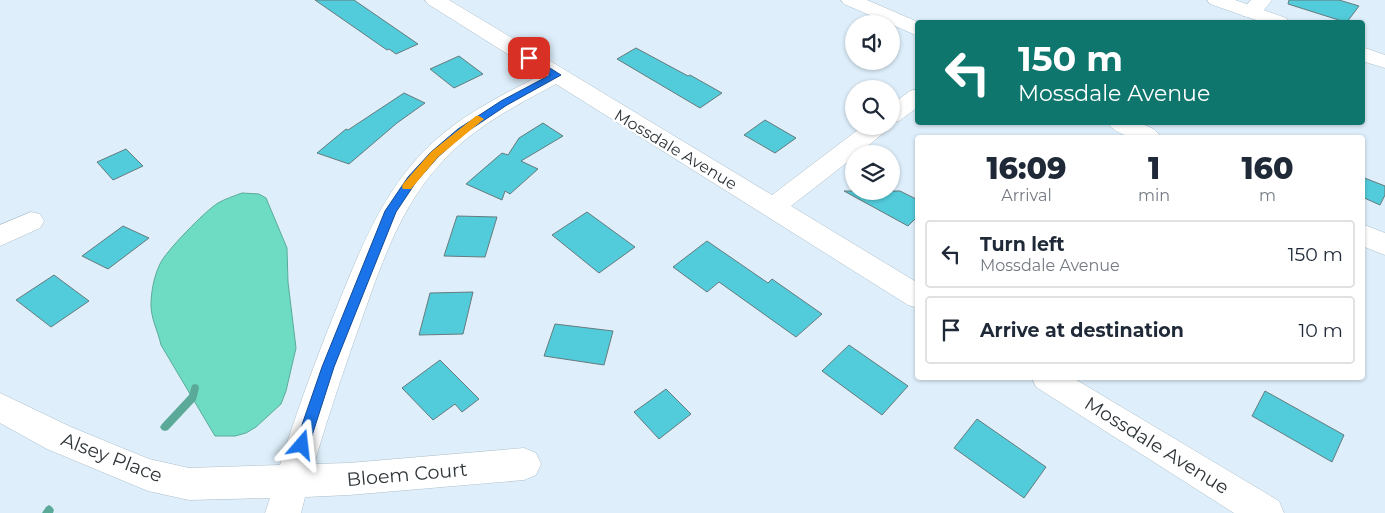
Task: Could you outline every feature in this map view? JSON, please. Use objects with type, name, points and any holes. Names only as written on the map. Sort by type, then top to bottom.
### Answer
[{"type":"street","name":"Mossdale Avenue","points":[[436,0],[915,295]]},
{"type":"street","points":[[851,0],[915,29]]},
{"type":"street","points":[[1217,0],[1256,6],[1275,20]]},
{"type":"street","points":[[1365,54],[1385,62]]},
{"type":"street","points":[[287,497],[328,367],[391,211],[412,179],[434,155],[462,131],[504,103],[556,75]]},
{"type":"street","points":[[900,109],[915,98]]},
{"type":"street","points":[[1124,125],[1145,135]]},
{"type":"street","points":[[773,207],[866,135]]},
{"type":"street","points":[[0,236],[31,222]]},
{"type":"street","points":[[1365,235],[1385,245]]},
{"type":"street","name":"Mossdale Avenue","points":[[1050,380],[1266,513]]},
{"type":"street","name":"Alsey Place","points":[[0,407],[59,438],[148,475],[189,484],[287,497]]},
{"type":"street","name":"Bloem Court","points":[[287,497],[418,474],[524,464]]},
{"type":"shaded area","points":[[242,193],[259,194],[266,198],[287,248],[288,282],[296,348],[281,404],[256,427],[246,433],[235,436],[215,436],[161,345],[152,315],[152,295],[160,264],[177,242],[212,207]]},
{"type":"building","points":[[315,0],[354,0],[418,44],[396,54],[389,49],[387,50]]},
{"type":"building","points":[[1289,0],[1339,0],[1359,6],[1348,20],[1339,20],[1288,4]]},
{"type":"building","points":[[636,48],[722,93],[700,108],[617,59]]},
{"type":"building","points":[[459,56],[483,74],[454,88],[430,69]]},
{"type":"building","points":[[404,93],[425,103],[397,123],[349,164],[317,153],[346,129],[348,130]]},
{"type":"building","points":[[765,120],[796,138],[775,153],[744,135]]},
{"type":"building","points":[[543,123],[563,136],[521,161],[538,169],[510,194],[505,191],[502,200],[466,184],[502,153],[508,155],[519,138]]},
{"type":"building","points":[[126,149],[143,166],[113,180],[97,162]]},
{"type":"building","points":[[1365,178],[1385,186],[1385,195],[1380,205],[1365,198]]},
{"type":"building","points":[[900,191],[915,198],[915,219],[908,226],[860,200],[900,200]]},
{"type":"building","points":[[587,212],[635,247],[599,273],[552,235]]},
{"type":"building","points":[[457,216],[497,217],[485,257],[444,256]]},
{"type":"building","points":[[123,226],[149,238],[108,269],[82,256]]},
{"type":"building","points":[[707,241],[768,283],[772,279],[822,314],[796,337],[719,282],[707,292],[673,267]]},
{"type":"building","points":[[54,275],[89,301],[51,327],[16,300]]},
{"type":"building","points":[[473,292],[463,334],[419,335],[430,293]]},
{"type":"building","points":[[555,324],[613,331],[604,365],[544,356]]},
{"type":"building","points":[[849,345],[908,386],[882,415],[822,371]]},
{"type":"building","points":[[440,360],[479,399],[462,412],[455,404],[433,420],[402,388]]},
{"type":"building","points":[[666,389],[691,414],[659,439],[634,412]]},
{"type":"building","points":[[1265,391],[1344,435],[1332,462],[1252,416]]},
{"type":"building","points":[[977,419],[1046,467],[1024,498],[954,448]]},
{"type":"waterway","points":[[165,427],[193,397],[195,388]]},
{"type":"slow traffic","points":[[407,187],[434,155],[479,119]]},
{"type":"route","points":[[302,445],[328,367],[391,211],[412,179],[434,155],[462,131],[504,103],[556,75],[529,58]]}]
